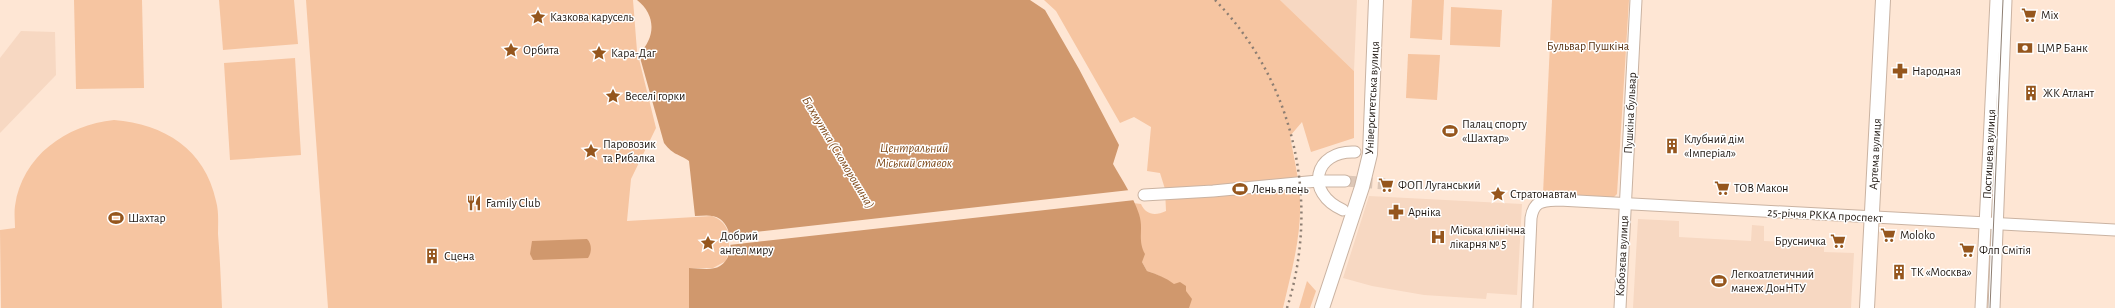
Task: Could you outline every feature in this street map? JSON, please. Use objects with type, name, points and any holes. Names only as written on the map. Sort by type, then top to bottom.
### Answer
[{"type":"main road","name":"Університетська вулиця","points":[[1322,308],[1362,187],[1370,154],[1376,0]]},
{"type":"main road","name":"Артема вулиця","points":[[1867,308],[1883,0]]},
{"type":"street","name":"Пушкіна бульвар","points":[[1625,203],[1636,0]]},
{"type":"street","name":"Постишева вулиця","points":[[1981,308],[1996,0]]},
{"type":"street","name":"Постишева вулиця","points":[[1994,308],[2006,0]]},
{"type":"street","points":[[1342,210],[1329,203],[1322,196],[1318,181],[1320,170],[1332,156],[1341,153],[1355,152]]},
{"type":"street","points":[[1144,195],[1213,191],[1318,181],[1345,181]]},
{"type":"street","name":"25-річчя РККА проспект","points":[[1527,308],[1531,218],[1533,209],[1536,205],[1544,201],[1559,200],[1625,203],[1998,225],[2115,230]]},
{"type":"street","name":"Кобозєва вулиця","points":[[1620,308],[1625,203]]},
{"type":"shaded area","points":[[1280,0],[1357,0],[1354,71]]},
{"type":"shaded area","points":[[21,31],[55,32],[56,75],[0,133],[0,58]]},
{"type":"shaded area","name":"Міська клінічна лікарня № 5","points":[[1369,196],[1522,204],[1517,295],[1487,293],[1486,299],[1424,295],[1372,286],[1343,278]]},
{"type":"shaded area","points":[[1638,219],[1679,221],[1679,237],[1751,241],[1752,225],[1764,226],[1764,241],[1824,244],[1824,252],[1854,253],[1851,308],[1633,308]]},
{"type":"green space","points":[[74,0],[142,0],[144,88],[76,89]]},
{"type":"green space","points":[[219,0],[294,0],[298,44],[223,50]]},
{"type":"green space","points":[[306,0],[633,0],[637,51],[656,128],[631,179],[627,221],[712,216],[719,219],[724,224],[729,235],[729,248],[726,261],[713,268],[689,268],[689,308],[328,308]]},
{"type":"green space","points":[[1044,0],[1280,0],[1354,71],[1354,138],[1311,152],[1302,122],[1290,136],[1299,187],[1300,218],[1299,233],[1283,308],[1189,308],[1188,302],[1179,290],[1166,280],[1147,271],[1142,262],[1139,215],[1133,203],[1141,204],[1145,210],[1151,214],[1158,214],[1166,211],[1165,189],[1160,173],[1147,171],[1151,127],[1134,117],[1120,123],[1056,11]]},
{"type":"green space","points":[[1412,0],[1444,0],[1442,40],[1410,38]]},
{"type":"green space","name":"Бульвар Пушкіна","points":[[1552,0],[1629,0],[1617,194],[1613,198],[1543,194]]},
{"type":"green space","points":[[1451,7],[1502,10],[1500,47],[1450,45]]},
{"type":"green space","points":[[1408,54],[1440,55],[1437,100],[1406,98]]},
{"type":"green space","points":[[295,58],[301,155],[230,160],[224,63]]},
{"type":"green space","name":"Шахтар","points":[[114,120],[132,122],[149,127],[180,142],[202,167],[211,183],[218,209],[222,308],[1,308],[0,230],[15,228],[15,206],[19,188],[27,172],[37,158],[49,146],[63,136],[96,123]]},
{"type":"green space","points":[[1307,281],[1316,291],[1310,308],[1299,308]]},
{"type":"water","name":"Центральний Міський ставок","points":[[637,0],[1030,0],[1045,10],[1079,69],[1119,145],[1113,164],[1137,207],[1141,225],[1141,244],[1145,254],[1142,262],[1147,271],[1161,276],[1174,284],[1180,282],[1186,286],[1186,291],[1192,299],[1189,308],[689,308],[689,268],[717,268],[725,262],[730,250],[730,235],[724,223],[717,217],[695,216],[689,161],[673,152],[664,143],[639,54],[649,40],[652,26],[648,12]]},
{"type":"water","points":[[587,239],[591,248],[588,258],[533,260],[530,254],[532,241]]},
{"type":"pier","points":[[1130,190],[1135,200],[729,245],[728,235]]},
{"type":"tunnel","points":[[1345,181],[1385,184]]},
{"type":"tram line","points":[[1990,308],[2003,0]]},
{"type":"railway","points":[[1215,0],[1242,32],[1264,67],[1281,105],[1293,144],[1300,185],[1301,226],[1297,267],[1287,308]]},
{"type":"place","name":"Mix","points":[[2029,15]]},
{"type":"place","name":"Казкова карусель","points":[[538,17]]},
{"type":"place","name":"ЦМР Банк","points":[[2025,48]]},
{"type":"place","name":"Орбита","points":[[511,50]]},
{"type":"place","name":"Кара-Даг","points":[[599,53]]},
{"type":"place","name":"Народная","points":[[1900,71]]},
{"type":"place","name":"ЖК Атлант","points":[[2031,93]]},
{"type":"place","name":"Веселі горки","points":[[613,96]]},
{"type":"place","name":"Палац спорту «Шахтар»","points":[[1450,131]]},
{"type":"place","name":"Клубний дім «Імперіал»","points":[[1672,146]]},
{"type":"place","name":"Паровозик та Рибалка","points":[[591,151]]},
{"type":"place","name":"ФОП Луганський","points":[[1386,185]]},
{"type":"place","name":"ТОВ Макон","points":[[1722,188]]},
{"type":"place","name":"Лень в пень","points":[[1240,189]]},
{"type":"place","name":"Стратонавтам","points":[[1498,194]]},
{"type":"place","name":"Family Club","points":[[474,203]]},
{"type":"place","name":"Арніка","points":[[1396,212]]},
{"type":"place","name":"Шахтар","points":[[116,218]]},
{"type":"place","name":"Moloko","points":[[1888,235]]},
{"type":"place","name":"Міська клінічна лікарня № 5","points":[[1438,237]]},
{"type":"place","name":"Брусничка","points":[[1838,241]]},
{"type":"place","name":"Добрий ангел миру","points":[[708,243]]},
{"type":"place","name":"Флп Смітія","points":[[1967,250]]},
{"type":"place","name":"Сцена","points":[[432,256]]},
{"type":"place","name":"ТК «Москва»","points":[[1899,272]]},
{"type":"place","name":"Легкоатлетичний манеж ДонНТУ","points":[[1719,281]]},
{"type":"water label","name":"Бахмутка (Скоморошина)","points":[[839,152]]}]
